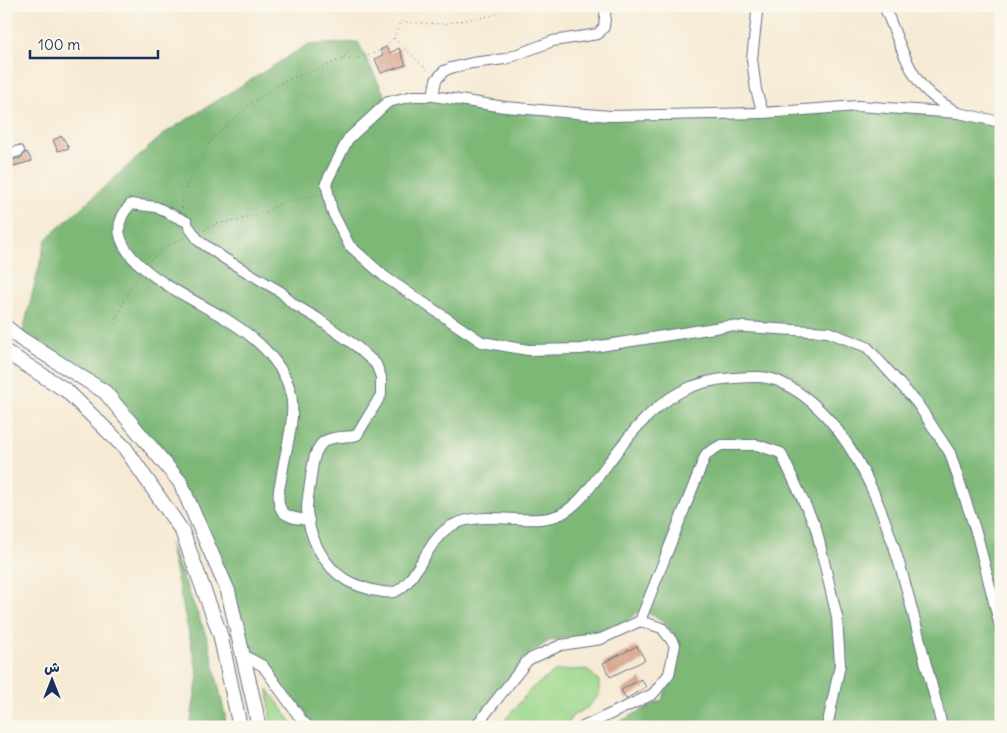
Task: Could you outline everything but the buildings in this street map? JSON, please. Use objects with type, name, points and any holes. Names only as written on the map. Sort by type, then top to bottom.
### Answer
[{"type":"main road","points":[[6,327],[21,339],[105,392],[180,482],[228,591],[258,727]]},
{"type":"main road","points":[[6,352],[67,391],[125,448],[182,531],[220,634],[240,727]]},
{"type":"street","points":[[433,96],[436,80],[444,71],[459,65],[505,59],[553,40],[598,34],[604,27],[606,6]]},
{"type":"street","points":[[756,6],[757,13],[752,59],[756,90],[763,113]]},
{"type":"street","points":[[884,6],[920,84],[928,93],[958,113]]},
{"type":"street","points":[[1001,122],[958,113],[858,106],[763,113],[610,116],[506,107],[433,96],[414,96],[388,102],[348,139],[326,183],[332,211],[349,245],[384,278],[482,342],[528,350],[581,349],[727,326],[828,332],[867,347],[917,403],[950,453],[977,535],[1001,630]]},
{"type":"street","points":[[6,155],[19,151]]},
{"type":"street","points":[[309,520],[294,518],[282,511],[280,507],[279,492],[292,404],[289,386],[277,364],[260,344],[225,318],[155,278],[134,260],[121,239],[119,228],[122,213],[131,204],[156,207],[190,228],[199,241],[262,282],[275,288],[293,304],[334,330],[372,360],[378,369],[382,396],[361,431],[353,437],[333,437],[327,439],[318,448],[308,495],[309,520],[318,548],[325,559],[344,579],[372,590],[388,593],[400,589],[411,577],[432,544],[452,525],[472,519],[494,517],[542,518],[562,513],[580,499],[644,420],[671,397],[696,385],[727,378],[757,377],[777,380],[803,397],[824,415],[850,449],[882,511],[907,587],[942,727]]},
{"type":"street","points":[[640,621],[706,454],[721,444],[757,444],[781,453],[816,528],[837,617],[840,665],[827,727]]},
{"type":"street","points":[[474,727],[528,660],[561,645],[601,639],[640,621],[662,628],[675,645],[669,674],[653,694],[583,727]]},
{"type":"street","points":[[243,655],[263,666],[303,722],[310,727]]},
{"type":"path","points":[[190,228],[182,213],[182,199],[192,173],[212,138],[251,104],[282,82],[343,59],[358,60],[375,53],[388,45],[394,38],[400,22],[443,24],[495,15],[505,6]]},
{"type":"path","points":[[394,38],[436,80]]},
{"type":"path","points":[[343,59],[348,51]]},
{"type":"path","points":[[116,324],[116,317],[121,311],[122,303],[128,297],[128,291],[143,269],[151,259],[190,228],[238,221],[248,216],[258,216],[280,204],[318,195]]},
{"type":"green space","points":[[358,42],[388,102],[413,96],[610,116],[858,106],[1001,122],[1001,727],[609,727],[662,700],[674,668],[680,643],[663,623],[640,610],[624,623],[588,635],[549,641],[525,657],[473,727],[310,727],[263,666],[243,655],[222,576],[180,482],[105,392],[21,339],[46,239],[165,133],[307,45]]},
{"type":"green space","points":[[169,542],[208,640],[226,727],[190,727],[198,675]]},
{"type":"green space","points":[[587,669],[599,681],[599,696],[588,707],[572,716],[567,727],[499,727],[532,688],[556,671]]},
{"type":"green space","points":[[268,689],[295,727],[271,727]]},
{"type":"waterway","points":[[6,720],[9,727]]}]
